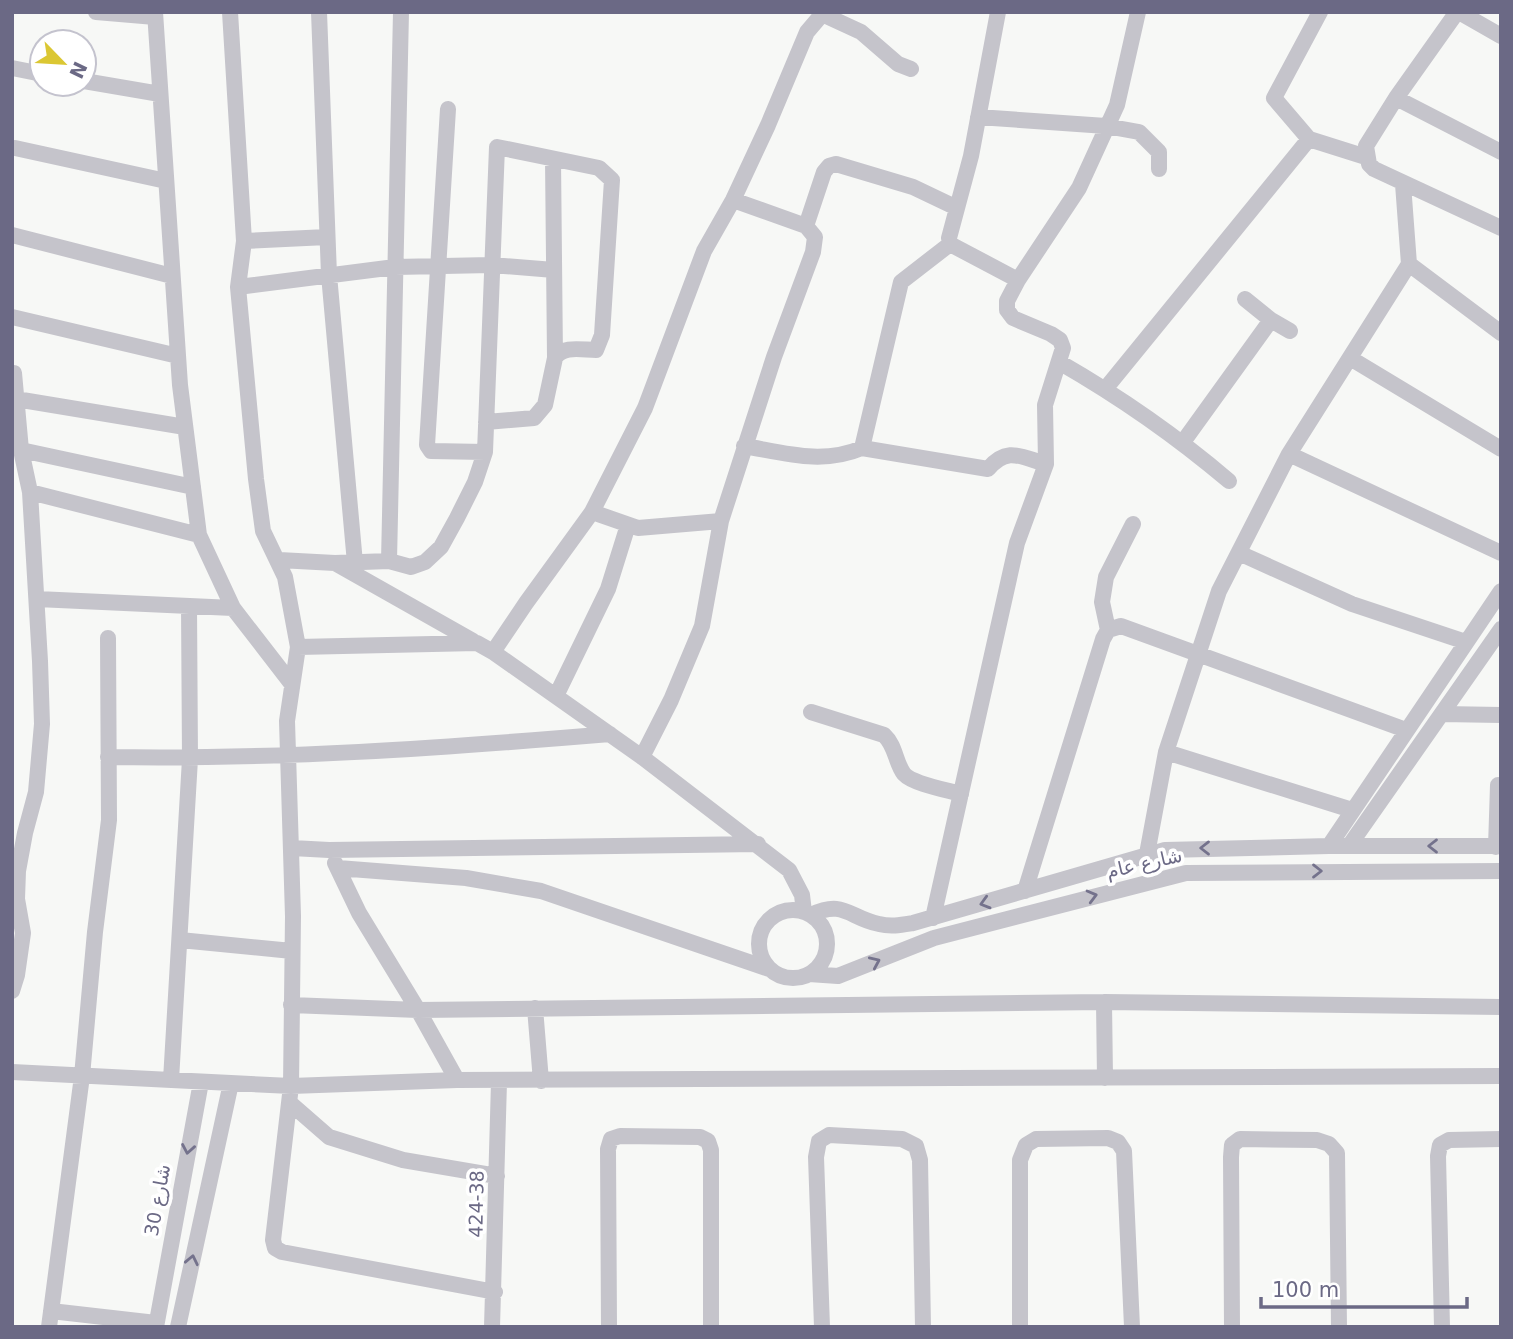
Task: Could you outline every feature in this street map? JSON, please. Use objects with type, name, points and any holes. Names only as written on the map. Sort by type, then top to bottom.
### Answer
[{"type":"street","points":[[96,12],[155,14],[178,356],[199,536],[233,608],[291,683]]},
{"type":"street","points":[[230,12],[239,196],[244,241],[238,287],[256,479],[263,531],[279,560],[289,591],[291,620],[298,647],[287,721],[292,848],[290,1103],[273,1240],[275,1248],[282,1252],[495,1292]]},
{"type":"street","points":[[318,12],[328,275],[355,563]]},
{"type":"street","points":[[389,562],[401,12]]},
{"type":"street","points":[[950,244],[949,237],[971,156],[998,12]]},
{"type":"street","points":[[933,918],[1017,543],[1046,464],[1045,405],[1063,348],[1060,340],[1013,318],[1007,310],[1007,301],[1079,187],[1117,105],[1138,12]]},
{"type":"street","points":[[1320,12],[1274,98],[1309,139],[1366,157]]},
{"type":"street","points":[[1501,36],[1458,12],[1396,98],[1366,146],[1368,164],[1374,169],[1501,228]]},
{"type":"street","points":[[494,652],[592,512],[645,408],[704,251],[733,200],[807,32],[823,13],[861,32],[898,64],[911,69]]},
{"type":"street","points":[[98,83],[160,94]]},
{"type":"street","points":[[1396,98],[1501,152]]},
{"type":"street","points":[[448,109],[426,445],[431,451],[485,452]]},
{"type":"street","points":[[978,117],[1139,132],[1159,152],[1159,169]]},
{"type":"street","points":[[1106,388],[1309,139]]},
{"type":"street","points":[[279,560],[389,562],[411,567],[425,562],[441,547],[475,482],[485,452],[497,147],[599,168],[612,180],[600,344],[596,350],[567,349],[559,352],[555,358]]},
{"type":"street","points":[[15,148],[166,181]]},
{"type":"street","points":[[486,422],[534,418],[545,405],[555,358],[553,159]]},
{"type":"street","points":[[806,226],[824,172],[829,166],[836,164],[913,187],[957,208]]},
{"type":"street","points":[[1147,854],[1166,752],[1219,591],[1289,454],[1409,264],[1403,184]]},
{"type":"street","points":[[642,757],[671,700],[702,626],[722,521],[744,446],[813,252],[815,237],[806,226],[733,200]]},
{"type":"street","points":[[12,236],[172,276]]},
{"type":"street","points":[[244,241],[327,237]]},
{"type":"street","points":[[950,244],[1018,280]]},
{"type":"street","points":[[862,448],[901,282],[950,244]]},
{"type":"street","points":[[1409,264],[1501,333]]},
{"type":"street","points":[[238,287],[395,267],[491,265],[554,270]]},
{"type":"street","points":[[1245,299],[1290,331]]},
{"type":"street","points":[[12,317],[178,356]]},
{"type":"street","points":[[1182,442],[1271,320]]},
{"type":"street","points":[[1350,358],[1501,449]]},
{"type":"street","points":[[1059,362],[1106,388],[1182,442],[1229,481]]},
{"type":"street","points":[[12,992],[23,933],[17,899],[18,871],[36,792],[42,724],[30,492],[21,450],[14,373]]},
{"type":"street","points":[[16,399],[185,427]]},
{"type":"street","points":[[744,446],[821,458],[849,454],[862,448],[988,469],[1002,455],[1010,454],[1046,464]]},
{"type":"street","points":[[21,450],[192,487]]},
{"type":"street","points":[[1289,454],[1501,553]]},
{"type":"street","points":[[30,492],[199,536]]},
{"type":"street","points":[[592,512],[638,528],[722,521]]},
{"type":"street","points":[[1025,891],[1108,630],[1101,602],[1106,577],[1133,524]]},
{"type":"street","points":[[556,696],[608,589],[628,525]]},
{"type":"street","points":[[1239,552],[1352,604],[1466,642]]},
{"type":"street","points":[[335,563],[494,652],[642,757],[758,844],[789,870],[798,883],[808,913],[821,925],[827,938],[826,952],[820,965],[802,976],[781,977],[769,969],[541,891],[466,878],[338,868]]},
{"type":"street","points":[[1329,846],[1501,590]]},
{"type":"street","points":[[37,599],[233,608]]},
{"type":"street","points":[[171,1080],[190,759],[189,606]]},
{"type":"street","points":[[1108,630],[1121,626],[1406,730]]},
{"type":"street","points":[[1349,846],[1501,629]]},
{"type":"street","points":[[108,638],[109,820],[95,932],[82,1076],[50,1319],[156,1325]]},
{"type":"street","points":[[298,647],[477,643]]},
{"type":"street","points":[[811,712],[884,734],[891,741],[904,774],[914,781],[961,794]]},
{"type":"street","points":[[1442,714],[1501,715]]},
{"type":"street","points":[[108,757],[190,759],[287,755],[610,734]]},
{"type":"street","points":[[1166,752],[1352,810]]},
{"type":"street","points":[[1498,785],[1499,846]]},
{"type":"street","points":[[292,848],[329,850],[758,844]]},
{"type":"street","name":"شارع عام","points":[[808,913],[834,907],[878,924],[897,926],[933,918],[1147,854],[1187,848],[1499,846]]},
{"type":"street","points":[[1247,848],[1247,871]]},
{"type":"street","points":[[329,850],[359,913],[457,1080]]},
{"type":"street","name":"شارع عام","points":[[802,976],[838,976],[934,938],[1165,877],[1207,871],[1501,871]]},
{"type":"street","points":[[769,969],[762,958],[759,945],[761,932],[768,921],[779,913],[791,910],[808,913]]},
{"type":"street","points":[[180,940],[292,951]]},
{"type":"street","points":[[802,976],[806,1005]]},
{"type":"street","points":[[291,1005],[418,1010],[1104,1002],[1501,1007]]},
{"type":"street","points":[[1104,1002],[1105,1078]]},
{"type":"street","points":[[535,1008],[541,1081]]},
{"type":"street","points":[[12,1072],[290,1086],[457,1080],[499,1082],[1501,1076]]},
{"type":"street","name":"شارع 30","points":[[156,1325],[201,1082]]},
{"type":"street","name":"424-38","points":[[492,1327],[499,1082]]},
{"type":"street","points":[[178,1327],[230,1083]]},
{"type":"street","points":[[290,1103],[329,1138],[402,1160],[497,1176]]},
{"type":"street","points":[[821,1327],[816,1157],[819,1142],[828,1135],[902,1139],[916,1146],[920,1160],[923,1327]]},
{"type":"street","points":[[610,1327],[608,1149],[611,1139],[620,1136],[700,1137],[708,1141],[711,1150],[711,1327]]},
{"type":"street","points":[[1020,1327],[1020,1160],[1026,1145],[1036,1139],[1108,1138],[1118,1142],[1124,1151],[1132,1327]]},
{"type":"street","points":[[1232,1327],[1231,1157],[1232,1144],[1240,1139],[1317,1140],[1329,1144],[1337,1153],[1339,1327]]},
{"type":"street","points":[[1442,1327],[1438,1156],[1440,1145],[1449,1140],[1501,1139]]}]
